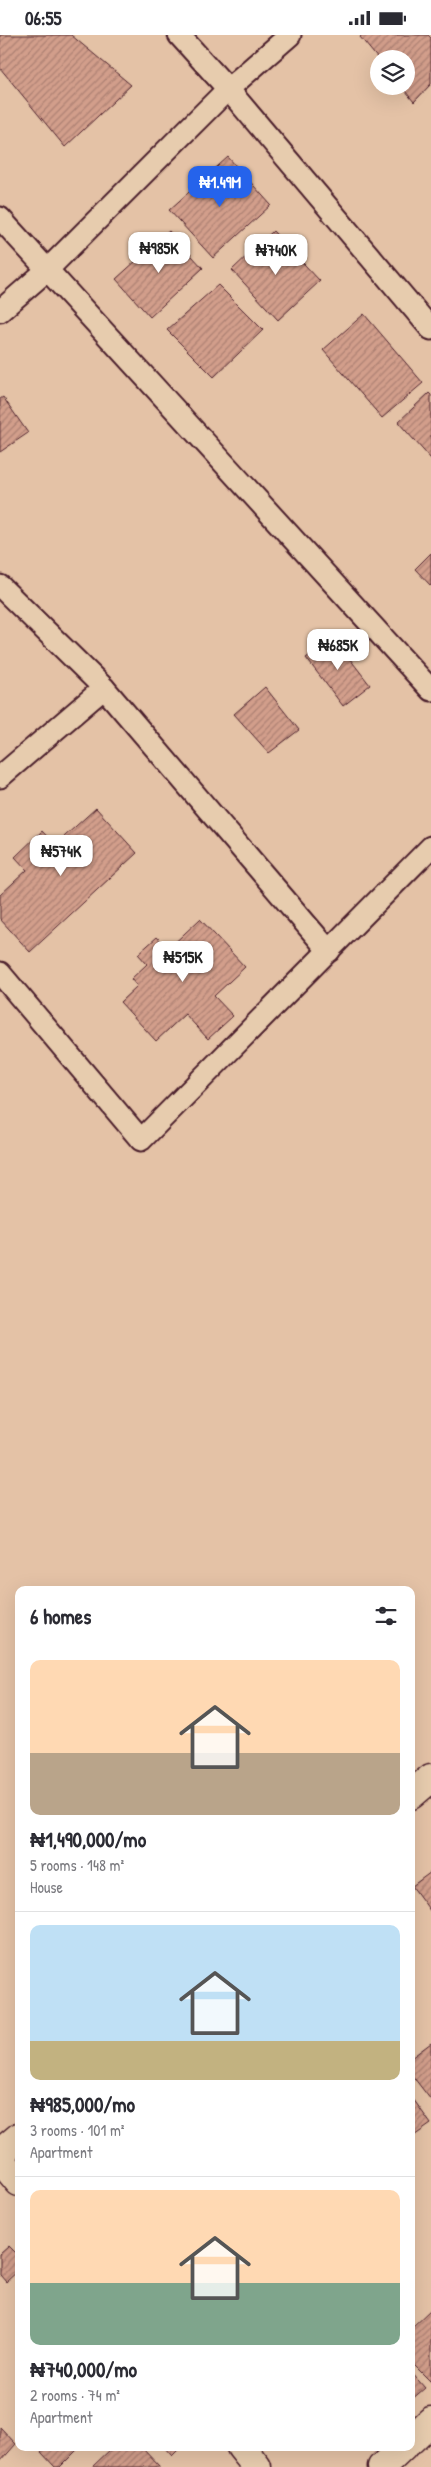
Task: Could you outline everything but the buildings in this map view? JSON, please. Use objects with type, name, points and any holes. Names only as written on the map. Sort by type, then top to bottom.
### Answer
[{"type":"street","points":[[415,1792],[431,1778]]},
{"type":"street","points":[[0,2153],[15,2140]]},
{"type":"street","points":[[0,2159],[15,2177]]},
{"type":"street","points":[[415,2435],[431,2421]]},
{"type":"street","points":[[244,2451],[257,2467]]},
{"type":"street","points":[[382,2467],[399,2451]]},
{"type":"lane","points":[[179,35],[228,89],[431,329]]},
{"type":"lane","points":[[0,311],[46,271],[228,89],[290,35]]},
{"type":"lane","points":[[0,218],[46,271],[431,690]]},
{"type":"lane","points":[[0,586],[104,688],[330,951]]},
{"type":"lane","points":[[0,777],[104,688]]},
{"type":"lane","points":[[0,973],[141,1140],[431,847]]}]
